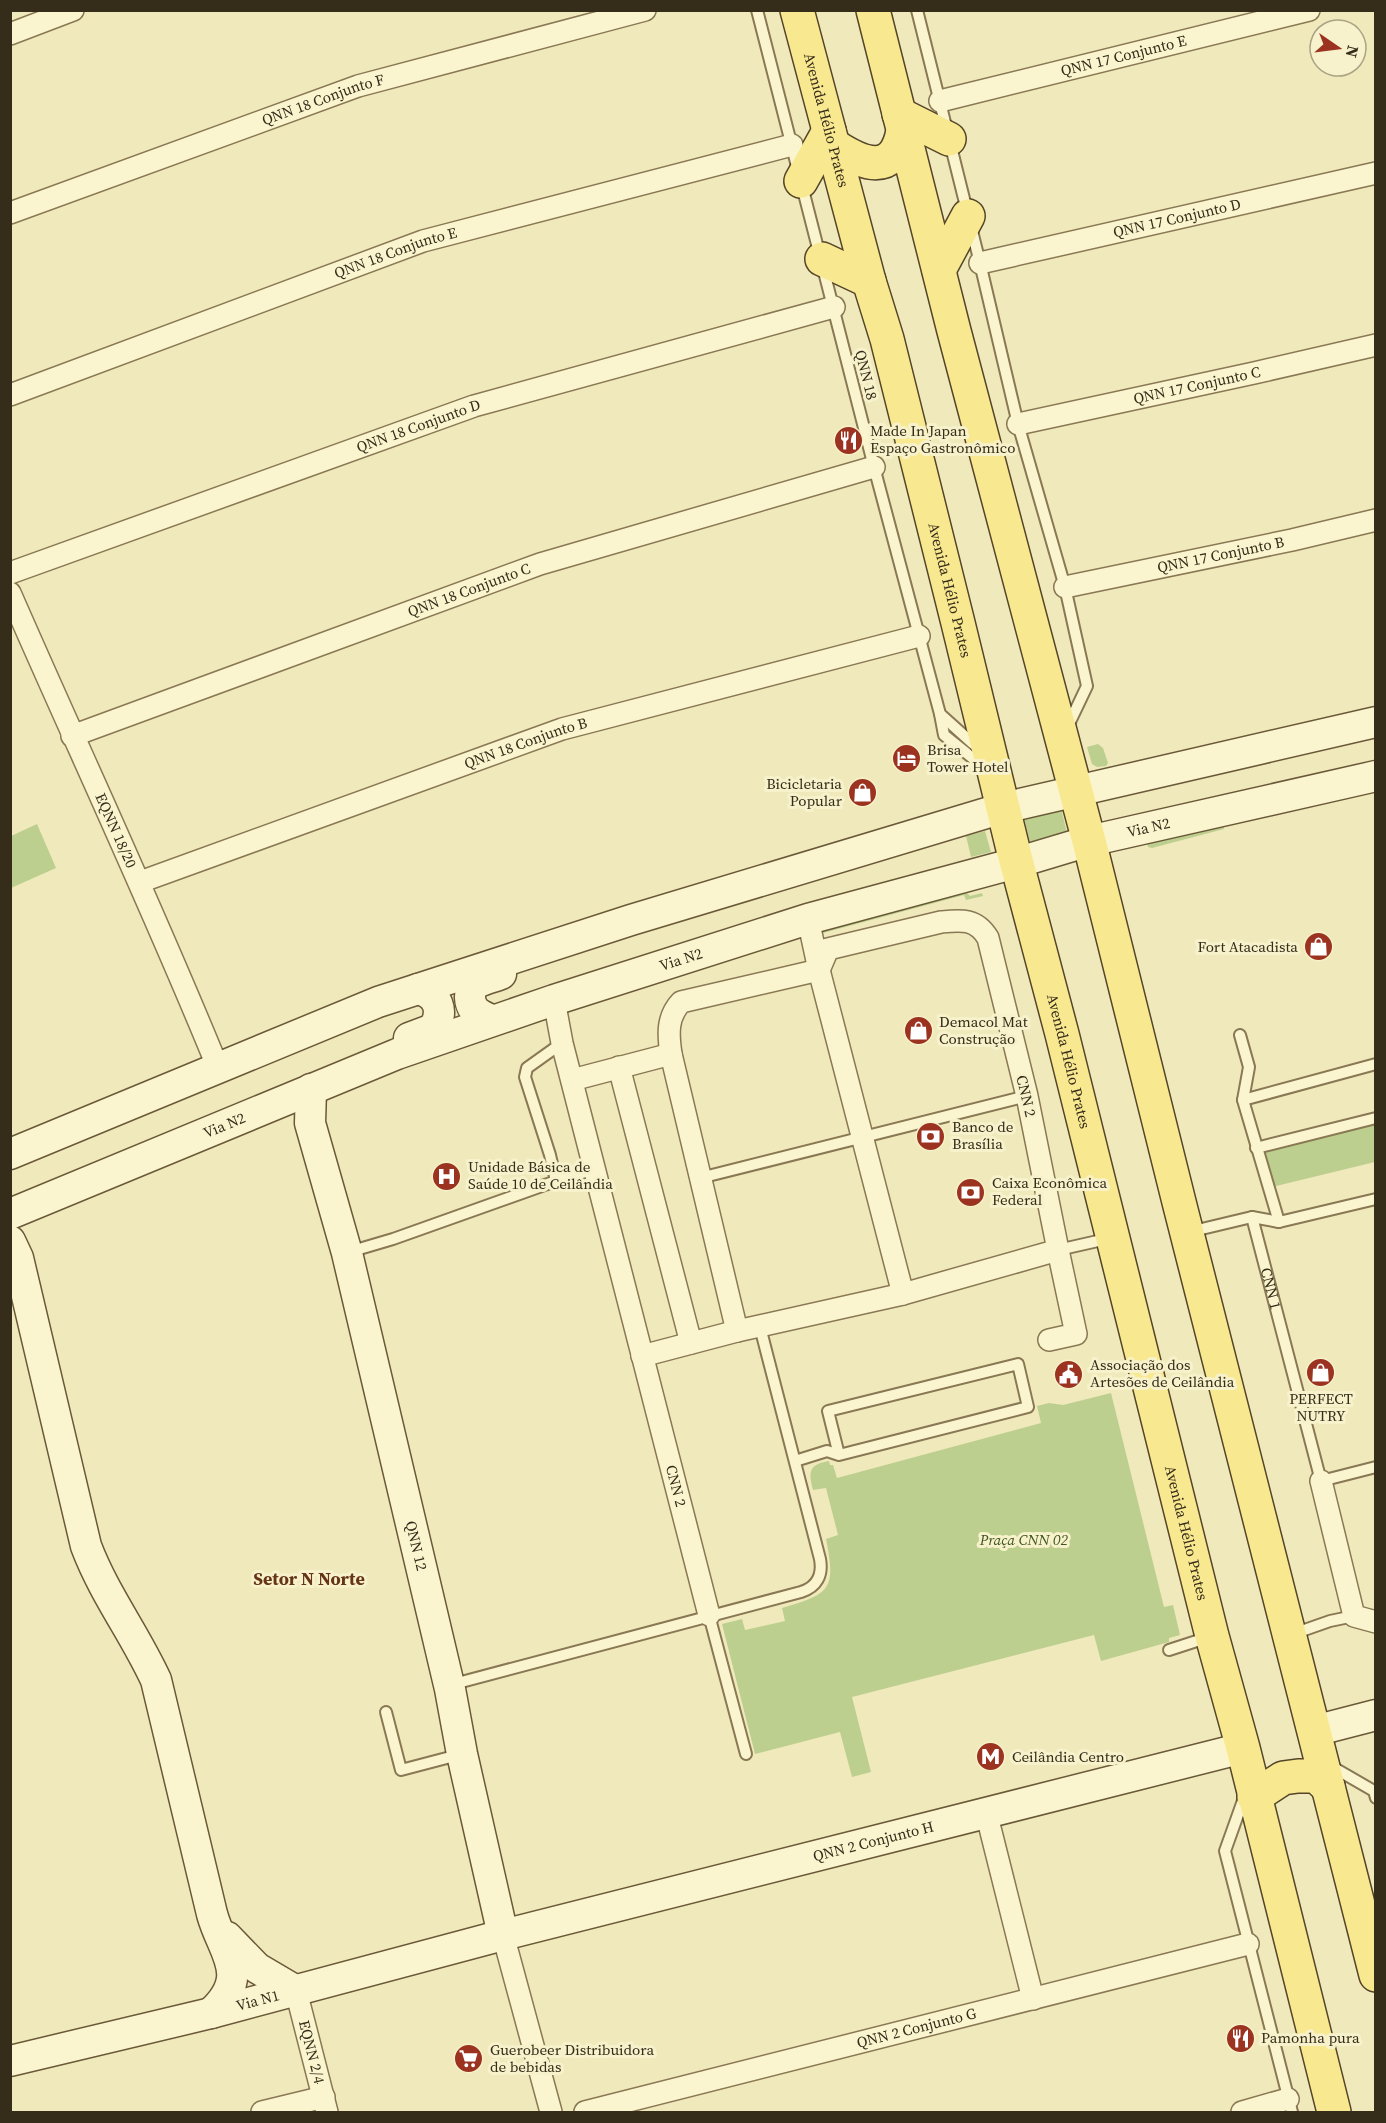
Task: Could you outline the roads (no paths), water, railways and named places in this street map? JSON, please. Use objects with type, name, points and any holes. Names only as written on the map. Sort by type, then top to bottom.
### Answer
[{"type":"main road","name":"Avenida Hélio Prates","points":[[797,10],[868,281],[887,339],[1003,808],[1334,2112]]},
{"type":"main road","points":[[873,10],[1089,841],[1376,1975]]},
{"type":"main road","points":[[801,181],[831,138],[855,159],[870,164],[885,161],[899,149],[901,123]]},
{"type":"main road","points":[[901,123],[950,139]]},
{"type":"main road","points":[[847,200],[874,183],[907,182],[918,189]]},
{"type":"main road","points":[[939,270],[968,216]]},
{"type":"main road","points":[[822,259],[868,281]]},
{"type":"main road","points":[[10,1154],[378,1002],[631,920],[1003,808],[1376,722]]},
{"type":"main road","points":[[1327,786],[1376,766]]},
{"type":"main road","name":"Via N2","points":[[10,1214],[397,1054],[554,999],[808,919],[1017,863],[1089,841],[1376,776]]},
{"type":"main road","points":[[492,1020],[478,1014],[471,1003],[470,992],[476,983],[582,946],[631,920]]},
{"type":"main road","points":[[316,1088],[342,1066],[371,1052],[433,1029],[440,1016],[437,1001],[432,995],[418,989]]},
{"type":"main road","name":"QNN 12","points":[[316,1088],[310,1123],[347,1253],[449,1685],[462,1754],[503,1935]]},
{"type":"main road","points":[[10,1241],[18,1258],[86,1546],[105,1590],[146,1658],[156,1680],[217,1933],[230,1955],[233,1967],[229,1989],[212,2013]]},
{"type":"main road","points":[[1252,1789],[1283,1778],[1316,1776],[1321,1760],[1376,1715]]},
{"type":"main road","name":"QNN 2 Conjunto H","points":[[503,1935],[1243,1748]]},
{"type":"main road","points":[[212,1914],[238,1951],[257,1968],[296,1991]]},
{"type":"main road","name":"Via N1","points":[[10,2061],[212,2013],[503,1935]]},
{"type":"street","points":[[10,34],[73,10]]},
{"type":"street","name":"QNN 18 Conjunto F","points":[[10,213],[358,86],[645,10]]},
{"type":"street","name":"QNN 17 Conjunto E","points":[[940,102],[1309,10]]},
{"type":"street","name":"QNN 18 Conjunto E","points":[[10,394],[423,241],[792,144]]},
{"type":"street","name":"QNN 17 Conjunto D","points":[[980,263],[1376,173]]},
{"type":"street","name":"QNN 18 Conjunto D","points":[[10,573],[474,406],[834,307]]},
{"type":"street","name":"QNN 17 Conjunto C","points":[[1018,424],[1376,345]]},
{"type":"street","name":"QNN 18 Conjunto C","points":[[72,736],[540,564],[874,467]]},
{"type":"street","name":"QNN 17 Conjunto B","points":[[1065,587],[1376,520]]},
{"type":"street","name":"EQNN 18/20","points":[[10,593],[72,736],[141,882],[218,1068]]},
{"type":"street","name":"QNN 18 Conjunto B","points":[[141,882],[562,729],[920,636]]},
{"type":"street","points":[[808,919],[819,970],[903,1294]]},
{"type":"street","name":"CNN 2","points":[[819,970],[828,949],[941,922],[955,921],[974,924],[982,929],[988,938],[1027,1096],[1076,1334],[1049,1340]]},
{"type":"street","points":[[737,1331],[671,1054],[669,1036],[671,1017],[681,1002],[819,970]]},
{"type":"street","name":"CNN 2","points":[[554,999],[562,1043],[709,1615]]},
{"type":"street","points":[[572,1080],[671,1054]]},
{"type":"street","points":[[619,1067],[691,1343]]},
{"type":"street","points":[[642,1356],[737,1331],[903,1294],[1058,1250]]},
{"type":"street","name":"CNN 1","points":[[1321,1481],[1354,1616]]},
{"type":"street","points":[[1354,1616],[1376,1622]]},
{"type":"street","points":[[986,1812],[1032,1999]]},
{"type":"street","name":"QNN 12","points":[[503,1935],[552,2112]]},
{"type":"street","name":"QNN 2 Conjunto G","points":[[585,2112],[1248,1944]]},
{"type":"street","name":"EQNN 2/4","points":[[296,1991],[326,2105]]},
{"type":"street","points":[[261,2112],[326,2105]]},
{"type":"street","points":[[1242,2112],[1290,2106]]},
{"type":"lane","name":"QNN 18","points":[[757,10],[944,735],[993,768]]},
{"type":"lane","points":[[917,10],[1018,424],[1065,587],[1087,686],[1062,739]]},
{"type":"lane","points":[[940,714],[993,768]]},
{"type":"lane","points":[[1240,1035],[1249,1067],[1243,1100],[1279,1222]]},
{"type":"lane","points":[[556,1181],[525,1077],[526,1068],[562,1043]]},
{"type":"lane","points":[[1243,1100],[1376,1064]]},
{"type":"lane","points":[[700,1178],[1027,1096]]},
{"type":"lane","points":[[1256,1148],[1376,1118]]},
{"type":"lane","points":[[347,1253],[595,1169]]},
{"type":"lane","points":[[1187,1232],[1252,1216],[1279,1222],[1376,1199]]},
{"type":"lane","name":"CNN 1","points":[[1252,1216],[1321,1481]]},
{"type":"lane","points":[[1058,1250],[1113,1238]]},
{"type":"lane","points":[[449,1685],[709,1615],[801,1593],[818,1581],[822,1567],[760,1326]]},
{"type":"lane","points":[[795,1461],[827,1451],[839,1455],[1028,1407],[1018,1364],[828,1411],[839,1455]]},
{"type":"lane","points":[[1321,1481],[1376,1467]]},
{"type":"lane","points":[[709,1615],[746,1754]]},
{"type":"lane","points":[[1289,1636],[1330,1621],[1354,1616]]},
{"type":"lane","points":[[1169,1650],[1212,1636]]},
{"type":"lane","points":[[386,1712],[400,1770],[462,1754]]},
{"type":"lane","points":[[1321,1760],[1374,1791],[1376,1798]]},
{"type":"lane","points":[[1252,1789],[1225,1851],[1290,2106]]},
{"type":"place","name":"Made In Japan Espaço Gastronômico","points":[[849,440]]},
{"type":"place","name":"Brisa Tower Hotel","points":[[906,759]]},
{"type":"place","name":"Bicicletaria Popular","points":[[863,793]]},
{"type":"place","name":"Fort Atacadista","points":[[1319,947]]},
{"type":"place","name":"Demacol Mat Construção","points":[[918,1031]]},
{"type":"place","name":"Banco de Brasília","points":[[931,1136]]},
{"type":"place","name":"Unidade Básica de Saúde 10 de Ceilândia","points":[[447,1176]]},
{"type":"place","name":"Caixa Econômica Federal","points":[[971,1192]]},
{"type":"place","name":"PERFECT NUTRY","points":[[1321,1372]]},
{"type":"place","name":"Associação dos Artesões de Ceilândia","points":[[1069,1374]]},
{"type":"place","name":"Ceilândia Centro","points":[[991,1757]]},
{"type":"place","name":"Pamonha pura","points":[[1240,2038]]},
{"type":"place","name":"Guerobeer Distribuidora de bebidas","points":[[469,2059]]},
{"type":"district","name":"Setor N Norte","points":[[309,1579]]},
{"type":"park label","name":"Praça CNN 02","points":[[1024,1540]]}]
